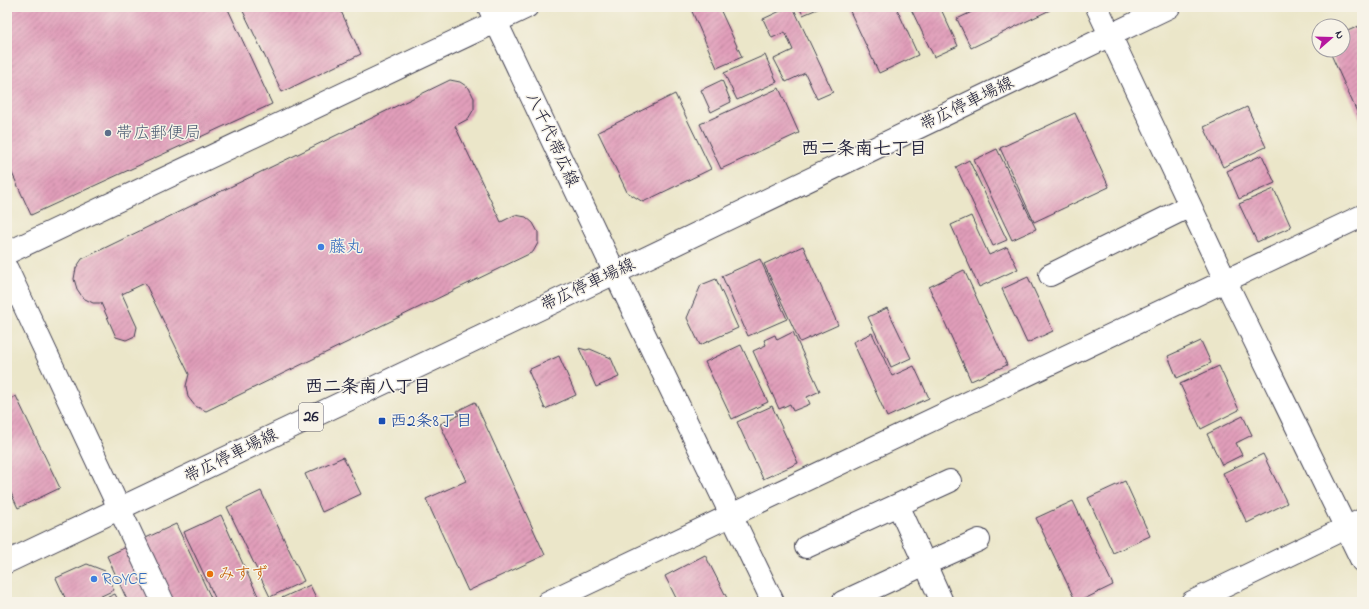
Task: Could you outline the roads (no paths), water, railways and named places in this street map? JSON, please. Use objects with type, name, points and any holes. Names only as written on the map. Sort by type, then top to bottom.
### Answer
[{"type":"street","points":[[7,253],[493,14],[527,7]]},
{"type":"street","points":[[1097,7],[1226,282],[1354,523],[1362,561]]},
{"type":"street","name":"帯広停車場線","points":[[7,562],[615,273],[1169,7]]},
{"type":"street","name":"八千代帯広線","points":[[493,14],[615,273],[773,602]]},
{"type":"street","points":[[1050,274],[1190,206]]},
{"type":"street","points":[[548,602],[731,514],[1226,282],[1362,216]]},
{"type":"street","points":[[7,269],[118,510],[163,602]]},
{"type":"street","points":[[806,547],[950,481]]},
{"type":"street","points":[[898,505],[942,602]]},
{"type":"street","points":[[1192,602],[1354,523]]},
{"type":"street","points":[[843,602],[979,540]]},
{"type":"place","name":"帯広郵便局","points":[[108,133]]},
{"type":"place","name":"藤丸","points":[[321,247]]},
{"type":"place","name":"西2条8丁目","points":[[382,421]]},
{"type":"place","name":"みすず","points":[[210,574]]},
{"type":"place","name":"ROYCE","points":[[94,579]]},
{"type":"district","name":"西二条南七丁目","points":[[864,150]]},
{"type":"district","name":"西二条南八丁目","points":[[368,388]]}]
